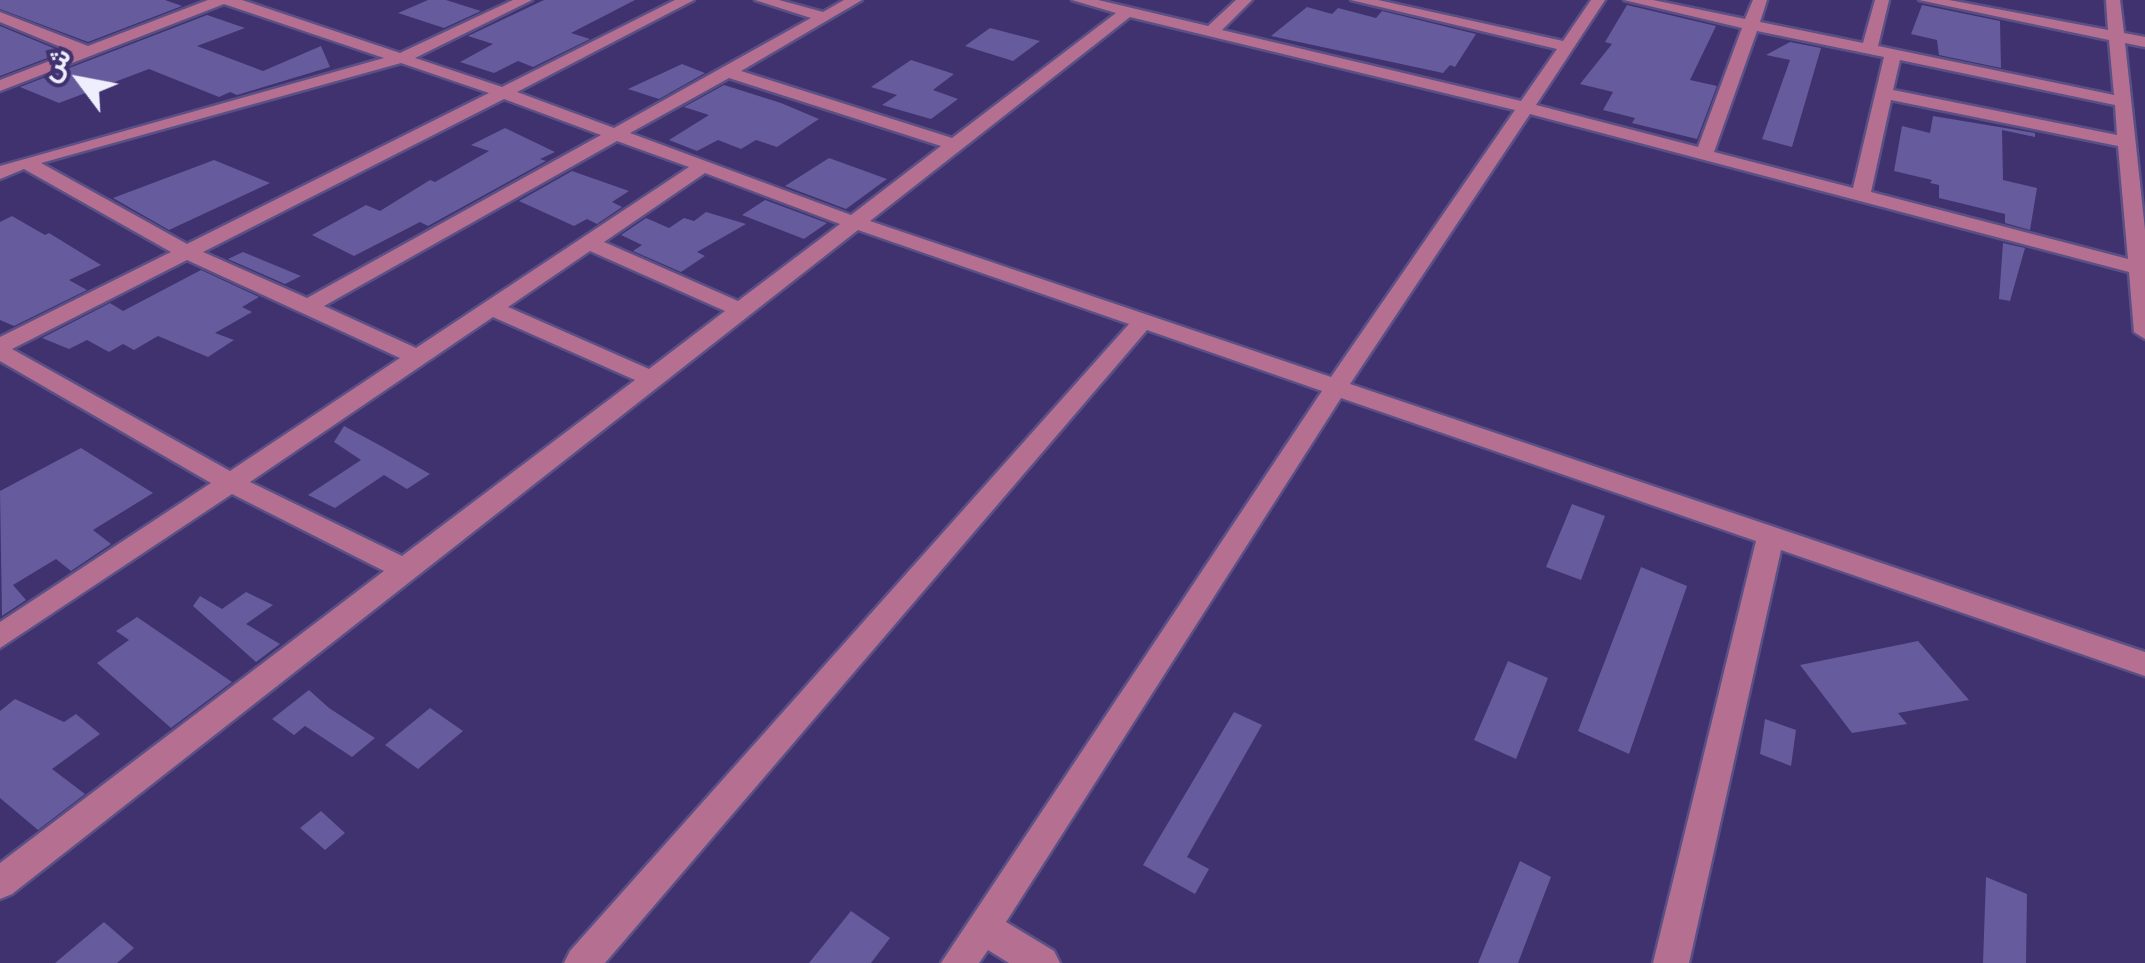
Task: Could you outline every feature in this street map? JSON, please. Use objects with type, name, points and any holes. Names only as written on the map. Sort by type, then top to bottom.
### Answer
[{"type":"street","points":[[0,86],[224,0],[499,92],[856,222],[2145,664]]},
{"type":"street","points":[[489,0],[518,3]]},
{"type":"street","points":[[0,349],[499,92],[687,0]]},
{"type":"street","points":[[762,0],[824,18]]},
{"type":"street","points":[[308,307],[855,0]]},
{"type":"street","points":[[1079,0],[1523,108],[2142,269]]},
{"type":"street","points":[[1211,32],[1245,0]]},
{"type":"street","points":[[1358,0],[1408,5],[1565,46]]},
{"type":"street","points":[[958,963],[1337,386],[1598,0]]},
{"type":"street","points":[[1632,0],[2124,102]]},
{"type":"street","points":[[1704,155],[1760,0]]},
{"type":"street","points":[[1869,49],[1882,0]]},
{"type":"street","points":[[1926,0],[2145,42]]},
{"type":"street","points":[[2114,0],[2145,332]]},
{"type":"street","points":[[0,173],[25,162],[402,58],[518,3]]},
{"type":"street","points":[[0,883],[1127,12]]},
{"type":"street","points":[[2,20],[88,52]]},
{"type":"street","points":[[1861,196],[1894,54]]},
{"type":"street","points":[[728,72],[955,145]]},
{"type":"street","points":[[1884,93],[2128,143]]},
{"type":"street","points":[[25,162],[187,252],[415,356]]},
{"type":"street","points":[[0,637],[702,167]]},
{"type":"street","points":[[589,243],[741,310]]},
{"type":"street","points":[[489,307],[652,378]]},
{"type":"street","points":[[582,963],[1144,320]]},
{"type":"street","points":[[0,349],[233,484],[404,570]]},
{"type":"street","points":[[1671,963],[1771,536]]},
{"type":"street","points":[[982,927],[1042,963]]},
{"type":"building","points":[[0,0],[165,0],[182,6],[88,42],[0,9]]},
{"type":"building","points":[[428,0],[446,0],[481,11],[444,28],[398,13]]},
{"type":"building","points":[[544,0],[635,0],[571,33],[590,39],[533,67],[518,61],[494,73],[460,62],[493,44],[468,36]]},
{"type":"building","points":[[1627,5],[1716,26],[1690,80],[1717,86],[1697,139],[1632,123],[1635,118],[1603,110],[1613,92],[1580,84],[1612,44],[1605,42]]},
{"type":"building","points":[[1922,5],[2000,21],[2001,68],[1939,55],[1937,40],[1911,34]]},
{"type":"building","points":[[1307,7],[1332,14],[1338,8],[1376,18],[1382,11],[1476,34],[1455,67],[1450,65],[1443,73],[1271,36]]},
{"type":"building","points":[[207,15],[245,28],[197,46],[263,71],[321,46],[330,67],[219,97],[149,69],[59,103],[20,87]]},
{"type":"building","points":[[0,26],[63,52],[0,76]]},
{"type":"building","points":[[990,28],[1040,41],[1013,61],[965,46]]},
{"type":"building","points":[[1790,42],[1821,48],[1792,147],[1762,139],[1790,60],[1766,55]]},
{"type":"building","points":[[911,60],[954,74],[933,90],[958,99],[931,119],[882,105],[897,95],[871,87]]},
{"type":"building","points":[[682,64],[705,73],[659,99],[628,89]]},
{"type":"building","points":[[724,85],[819,119],[777,147],[756,140],[741,149],[718,140],[697,151],[669,140],[709,115],[684,107]]},
{"type":"building","points":[[1933,116],[2035,133],[2035,137],[2002,130],[2003,180],[2037,188],[2030,230],[2005,223],[2005,214],[1939,198],[1939,185],[1930,183],[1932,180],[1894,171],[1902,126],[1930,133]]},
{"type":"building","points":[[505,128],[555,152],[540,159],[546,161],[428,226],[420,222],[354,256],[312,235],[366,205],[380,211],[430,180],[435,182],[489,151],[471,145]]},
{"type":"building","points":[[829,158],[887,179],[846,209],[785,186]]},
{"type":"building","points":[[214,160],[270,183],[169,230],[113,198]]},
{"type":"building","points":[[572,171],[629,191],[612,202],[622,207],[597,224],[587,219],[574,226],[519,201]]},
{"type":"building","points":[[765,200],[827,223],[804,239],[742,215]]},
{"type":"building","points":[[706,212],[746,224],[697,252],[705,256],[681,272],[633,251],[642,245],[621,235],[646,218],[669,228],[684,218],[694,221]]},
{"type":"building","points":[[12,216],[101,265],[69,280],[87,290],[14,326],[0,320],[0,222]]},
{"type":"building","points":[[2003,243],[2025,248],[2010,301],[1999,299]]},
{"type":"building","points":[[243,252],[301,276],[285,284],[228,259]]},
{"type":"building","points":[[201,270],[259,297],[242,307],[252,312],[215,333],[234,340],[208,357],[158,336],[134,350],[123,344],[109,352],[87,340],[69,349],[42,338],[110,303],[123,311]]},
{"type":"building","points":[[344,426],[430,474],[407,489],[384,475],[335,508],[308,495],[361,460],[334,442]]},
{"type":"building","points":[[81,448],[153,493],[93,530],[111,544],[71,571],[56,559],[13,585],[26,600],[2,616],[0,491]]},
{"type":"building","points":[[1572,504],[1605,516],[1581,580],[1546,567]]},
{"type":"building","points":[[1641,567],[1687,586],[1629,754],[1578,731]]},
{"type":"building","points":[[246,592],[273,605],[246,624],[280,644],[256,662],[193,606],[200,596],[222,609]]},
{"type":"building","points":[[137,617],[232,682],[171,728],[97,663],[129,640],[116,631]]},
{"type":"building","points":[[1918,641],[1969,700],[1898,713],[1907,724],[1852,733],[1800,665]]},
{"type":"building","points":[[1508,661],[1548,678],[1516,759],[1474,740]]},
{"type":"building","points":[[309,690],[375,738],[352,757],[305,726],[294,735],[272,719]]},
{"type":"building","points":[[15,699],[64,722],[76,714],[100,734],[52,769],[85,794],[38,830],[0,798],[0,711]]},
{"type":"building","points":[[430,708],[463,731],[418,769],[385,745]]},
{"type":"building","points":[[1234,712],[1262,725],[1187,857],[1209,869],[1195,894],[1143,865]]},
{"type":"building","points":[[1765,719],[1796,730],[1791,766],[1760,754]]},
{"type":"building","points":[[321,811],[345,833],[325,850],[300,828]]},
{"type":"building","points":[[1520,861],[1551,877],[1518,963],[1478,963]]},
{"type":"building","points":[[1986,877],[2027,894],[2026,963],[1983,963]]},
{"type":"building","points":[[851,911],[890,938],[871,963],[809,963]]},
{"type":"building","points":[[104,922],[134,948],[117,963],[55,963]]}]
